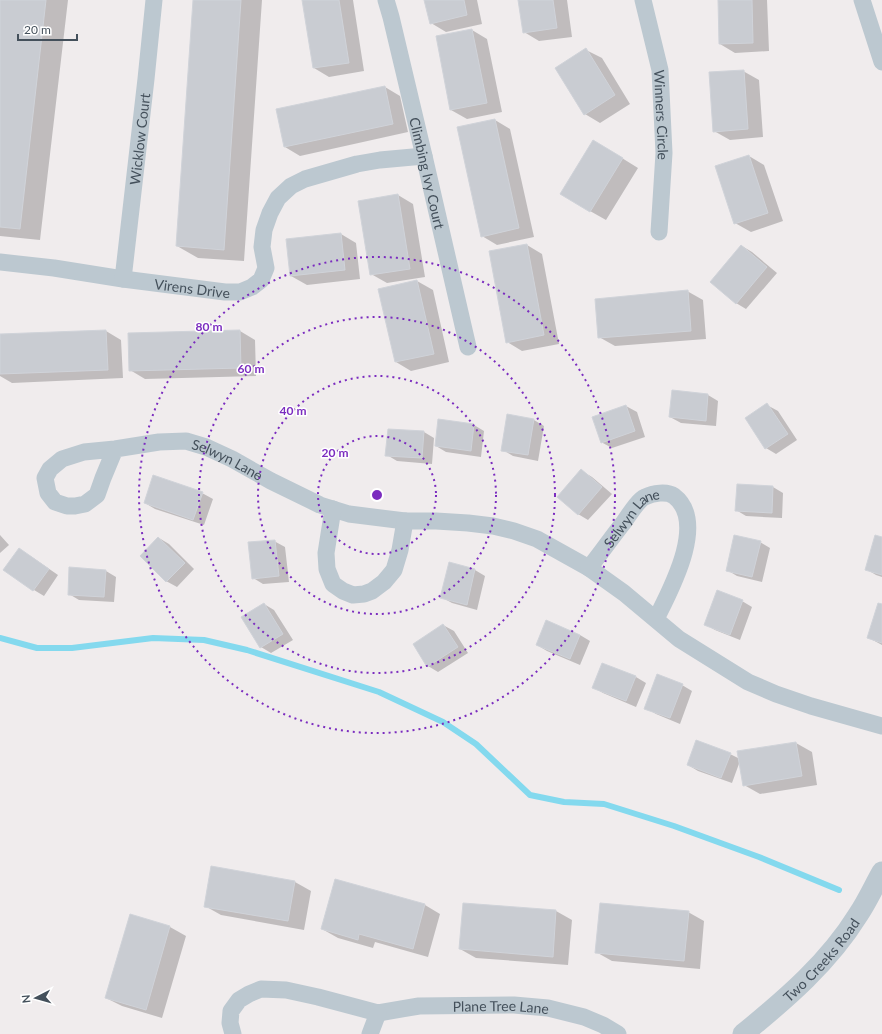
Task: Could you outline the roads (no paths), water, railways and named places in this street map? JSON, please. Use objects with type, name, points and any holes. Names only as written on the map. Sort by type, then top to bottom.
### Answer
[{"type":"street","name":"Wicklow Court","points":[[123,279],[154,0]]},
{"type":"street","name":"Climbing Ivy Court","points":[[386,0],[468,347]]},
{"type":"street","name":"Winners Circle","points":[[643,0],[660,70],[664,153],[659,232]]},
{"type":"street","points":[[862,0],[882,62]]},
{"type":"street","name":"Virens Drive","points":[[0,262],[225,292],[240,292],[252,287],[261,280],[266,268],[262,247],[264,230],[270,213],[278,198],[292,186],[305,179],[357,164],[380,160],[424,156]]},
{"type":"street","name":"Selwyn Lane","points":[[115,449],[159,442],[186,441],[206,447],[232,459],[271,481],[320,505],[349,514],[405,522],[436,521],[493,526],[537,539],[590,568],[624,593],[679,638],[748,682],[776,694],[811,706],[882,726]]},
{"type":"street","name":"Selwyn Lane","points":[[590,568],[632,510],[644,497],[657,493],[672,494],[680,501],[685,509],[687,536],[679,569],[656,619]]},
{"type":"street","points":[[333,509],[326,553],[327,569],[333,584],[343,591],[353,595],[364,594],[372,591],[384,582],[394,570],[400,550],[405,522]]},
{"type":"street","name":"Two Creeks Road","points":[[743,1034],[793,991],[821,963],[838,943],[858,915],[882,872]]},
{"type":"street","name":"Plane Tree Lane","points":[[233,1034],[230,1022],[232,1011],[239,1000],[261,989],[286,990],[378,1013],[419,1006],[514,1005],[548,1008],[603,1025],[618,1034]]},
{"type":"street","points":[[370,1034],[378,1013]]},
{"type":"waterway","points":[[0,638],[37,648],[72,648],[153,638],[204,640],[247,650],[379,692],[443,722],[476,744],[530,795],[564,802],[604,804],[674,826],[759,857],[839,890]]}]
